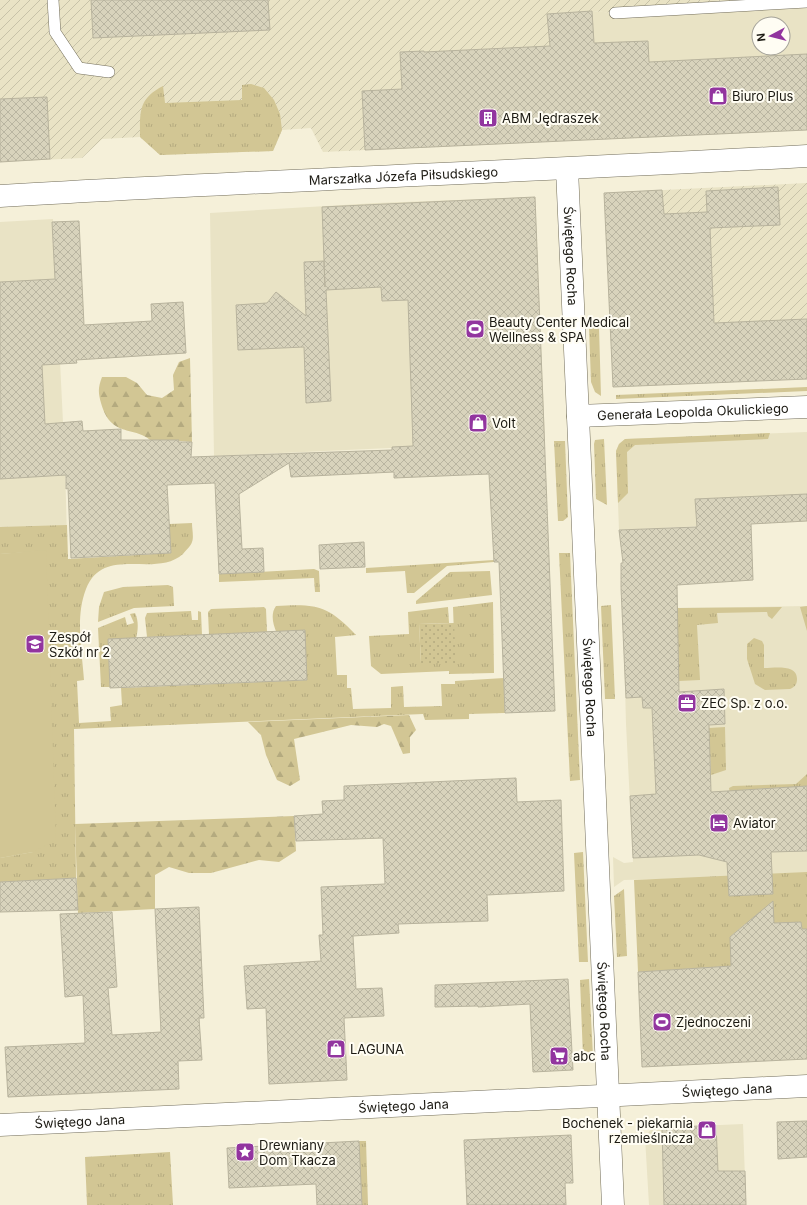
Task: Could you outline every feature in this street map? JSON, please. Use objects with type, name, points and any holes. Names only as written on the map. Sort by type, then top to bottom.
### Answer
[{"type":"street","name":"Marszałka Józefa Piłsudskiego","points":[[0,196],[352,177],[568,169],[807,156]]},
{"type":"street","name":"Świętego Rocha","points":[[568,169],[614,1205]]},
{"type":"street","name":"Generała Leopolda Okulickiego","points":[[578,416],[807,407]]},
{"type":"street","name":"Świętego Jana","points":[[0,1125],[807,1086]]},
{"type":"lane","points":[[53,0],[55,32],[79,68],[109,72]]},
{"type":"lane","points":[[615,13],[807,2]]},
{"type":"shaded area","points":[[0,0],[807,0],[615,13],[592,11],[548,14],[556,141],[323,152],[311,128],[282,130],[273,151],[160,155],[140,137],[102,139],[82,158],[0,162]]},
{"type":"shaded area","points":[[807,2],[807,130],[556,141],[547,14],[592,11],[615,13]]},
{"type":"shaded area","points":[[807,183],[807,379],[613,387],[604,193]]},
{"type":"shaded area","points":[[535,197],[545,441],[214,456],[210,213],[377,203]]},
{"type":"shaded area","points":[[53,219],[65,463],[76,878],[0,882],[0,222]]},
{"type":"shaded area","points":[[807,432],[807,521],[619,530],[616,451],[619,444],[625,439]]},
{"type":"shaded area","points":[[807,606],[807,875],[624,880],[614,887],[613,857],[624,863],[633,862],[626,724],[623,611],[676,608]]},
{"type":"shaded area","points":[[743,1124],[746,1205],[649,1205],[645,1137],[652,1128]]},
{"type":"green space","points":[[251,84],[264,88],[274,100],[280,114],[282,130],[273,151],[160,155],[140,137],[142,107],[149,96],[163,86],[165,103],[242,100],[242,85]]},
{"type":"green space","points":[[589,327],[599,327],[601,396],[595,392],[591,382]]},
{"type":"green space","points":[[190,358],[192,442],[169,440],[157,448],[143,435],[119,428],[112,423],[106,415],[101,403],[99,387],[102,377],[126,377],[137,383],[147,395],[162,398],[174,390],[173,375],[179,362]]},
{"type":"green space","points":[[807,387],[807,391],[616,399],[616,395]]},
{"type":"green space","points":[[770,433],[768,439],[635,445],[627,452],[628,493],[618,503],[616,451],[619,444],[625,439]]},
{"type":"green space","points":[[604,439],[607,505],[596,499],[594,444],[595,440]]},
{"type":"green space","points":[[554,441],[565,441],[568,517],[563,521],[558,521]]},
{"type":"green space","points":[[192,523],[193,540],[190,546],[183,554],[172,561],[159,564],[117,565],[105,568],[94,576],[86,589],[80,622],[84,680],[77,681],[79,723],[111,721],[110,707],[122,705],[121,688],[307,680],[282,644],[273,623],[273,614],[276,606],[290,605],[321,608],[337,618],[356,635],[335,637],[337,675],[347,675],[347,688],[351,688],[353,709],[391,708],[391,687],[403,686],[404,707],[442,706],[441,684],[455,684],[455,681],[504,678],[505,713],[469,714],[469,719],[425,720],[423,714],[74,729],[76,878],[0,882],[0,858],[33,852],[46,551],[0,554],[0,527],[67,525],[68,559],[171,553],[169,524]]},
{"type":"green space","points":[[46,550],[56,840],[33,852],[0,858],[0,554]]},
{"type":"green space","points":[[559,553],[570,553],[580,780],[570,781]]},
{"type":"green space","points":[[494,560],[494,562],[447,566],[414,593],[407,593],[405,571],[366,573],[366,568]]},
{"type":"green space","points":[[314,569],[319,571],[320,592],[315,592],[314,578],[219,582],[219,574]]},
{"type":"green space","points":[[490,571],[492,595],[416,604],[416,601],[450,572]]},
{"type":"green space","points":[[168,585],[173,587],[174,606],[134,608],[98,622],[99,607],[104,592],[123,587]]},
{"type":"green space","points":[[493,602],[494,673],[449,674],[449,671],[381,674],[371,666],[369,636],[409,634],[408,612],[448,607],[449,623],[419,624],[421,663],[455,663],[453,607]]},
{"type":"green space","points":[[611,605],[615,699],[605,699],[601,606]]},
{"type":"green space","points":[[807,606],[807,631],[800,607]]},
{"type":"green space","points":[[264,607],[266,609],[267,632],[209,635],[208,612],[211,609]]},
{"type":"green space","points":[[782,607],[772,619],[768,616],[767,612],[717,613],[718,623],[697,625],[700,680],[679,681],[676,608]]},
{"type":"green space","points":[[191,611],[192,620],[198,620],[198,611],[201,612],[202,635],[147,637],[145,618],[147,613]]},
{"type":"green space","points":[[135,613],[138,626],[136,638],[108,640],[110,687],[101,687],[98,628],[125,617],[127,625],[134,623],[130,614]]},
{"type":"green space","points":[[454,623],[456,663],[421,663],[419,624]]},
{"type":"green space","points":[[754,638],[762,641],[764,645],[764,668],[785,668],[793,671],[796,674],[797,679],[796,684],[793,687],[790,689],[765,690],[755,684],[747,659],[747,644]]},
{"type":"green space","points":[[409,715],[416,730],[410,737],[410,753],[403,754],[391,726],[384,724],[377,727],[351,725],[294,739],[300,780],[290,786],[277,780],[266,755],[261,735],[248,722]]},
{"type":"green space","points":[[725,727],[726,770],[711,775],[709,728]]},
{"type":"green space","points":[[807,774],[807,786],[798,786],[798,790],[789,787],[740,790],[740,794],[730,794],[729,788],[733,786],[796,784]]},
{"type":"green space","points":[[294,816],[296,851],[279,862],[259,860],[211,873],[189,873],[169,867],[155,875],[155,909],[78,913],[75,824]]},
{"type":"green space","points":[[583,852],[588,962],[579,962],[574,853]]},
{"type":"green space","points":[[807,872],[807,929],[802,929],[801,922],[745,924],[730,937],[731,966],[638,972],[634,880]]},
{"type":"green space","points":[[624,889],[627,956],[617,957],[614,896]]},
{"type":"green space","points":[[589,979],[593,1056],[583,1057],[580,980]]},
{"type":"green space","points":[[359,1141],[366,1141],[368,1205],[362,1205]]},
{"type":"green space","points":[[170,1152],[173,1205],[87,1205],[85,1157]]},
{"type":"building","points":[[91,0],[268,0],[270,30],[93,38]]},
{"type":"building","points":[[592,11],[594,43],[648,41],[649,62],[807,54],[807,130],[365,150],[362,91],[402,89],[400,52],[550,46],[547,14]]},
{"type":"building","points":[[47,97],[50,159],[0,162],[0,99]]},
{"type":"building","points":[[778,187],[780,225],[710,228],[714,323],[807,319],[807,379],[613,387],[604,193],[662,190],[664,214],[707,212],[706,191]]},
{"type":"building","points":[[535,197],[555,711],[505,713],[499,562],[494,562],[489,474],[394,478],[394,472],[291,477],[289,463],[239,494],[242,549],[263,548],[264,572],[219,574],[215,483],[167,485],[171,553],[71,558],[68,488],[66,489],[66,475],[0,479],[0,282],[55,279],[52,222],[79,221],[84,325],[152,321],[151,304],[183,302],[186,353],[76,360],[77,363],[42,365],[45,424],[82,421],[83,431],[121,429],[121,440],[179,440],[178,442],[192,442],[191,457],[392,450],[392,447],[413,446],[408,300],[382,301],[381,287],[326,290],[331,401],[306,403],[304,347],[238,350],[236,305],[267,303],[276,292],[306,316],[304,262],[324,261],[325,287],[322,207]]},
{"type":"building","points":[[807,494],[807,521],[751,524],[753,580],[677,585],[679,692],[724,689],[725,724],[709,725],[711,792],[807,786],[807,851],[771,852],[773,894],[729,896],[727,862],[699,855],[633,858],[630,796],[656,794],[652,708],[643,708],[642,697],[626,698],[621,588],[621,563],[623,563],[619,530],[697,527],[695,499]]},
{"type":"building","points":[[364,542],[365,567],[320,569],[319,545]]},
{"type":"building","points":[[305,630],[307,680],[110,688],[108,639]]},
{"type":"building","points":[[516,778],[517,802],[561,800],[564,891],[487,895],[488,921],[398,924],[399,933],[353,936],[356,989],[382,988],[384,1016],[344,1018],[347,1080],[269,1084],[266,1008],[247,1009],[244,966],[321,961],[319,935],[323,935],[321,887],[385,884],[383,838],[296,841],[294,816],[323,814],[322,801],[344,800],[344,786]]},
{"type":"building","points":[[76,878],[78,910],[0,912],[0,882]]},
{"type":"building","points":[[773,901],[774,923],[801,922],[802,929],[807,929],[807,1059],[642,1067],[638,972],[731,966],[730,937]]},
{"type":"building","points":[[199,907],[204,1018],[199,1018],[202,1060],[178,1061],[179,1089],[8,1097],[5,1047],[85,1043],[83,995],[65,997],[60,914],[112,912],[117,987],[108,988],[112,1035],[161,1032],[155,909]]},
{"type":"building","points":[[568,979],[573,1070],[533,1072],[530,1004],[478,1007],[435,1007],[435,985]]},
{"type":"building","points":[[807,1121],[807,1157],[778,1159],[777,1122]]},
{"type":"building","points":[[716,1125],[718,1171],[745,1171],[746,1205],[664,1205],[662,1128]]},
{"type":"building","points":[[571,1135],[573,1183],[565,1183],[566,1205],[467,1205],[464,1140]]},
{"type":"building","points":[[359,1141],[362,1205],[317,1205],[316,1184],[229,1188],[227,1148]]},
{"type":"place","name":"Biuro Plus","points":[[718,96]]},
{"type":"place","name":"ABM Jędraszek","points":[[488,118]]},
{"type":"place","name":"Beauty Center Medical Wellness & SPA","points":[[475,329]]},
{"type":"place","name":"Volt","points":[[478,423]]},
{"type":"place","name":"Zespół Szkół nr 2","points":[[35,644]]},
{"type":"place","name":"ZEC Sp. z o.o.","points":[[687,703]]},
{"type":"place","name":"Aviator","points":[[719,823]]},
{"type":"place","name":"Zjednoczeni","points":[[662,1022]]},
{"type":"place","name":"LAGUNA","points":[[336,1049]]},
{"type":"place","name":"abc","points":[[559,1056]]},
{"type":"place","name":"Bochenek - piekarnia rzemieślnicza","points":[[707,1130]]},
{"type":"place","name":"Drewniany Dom Tkacza","points":[[245,1152]]}]
